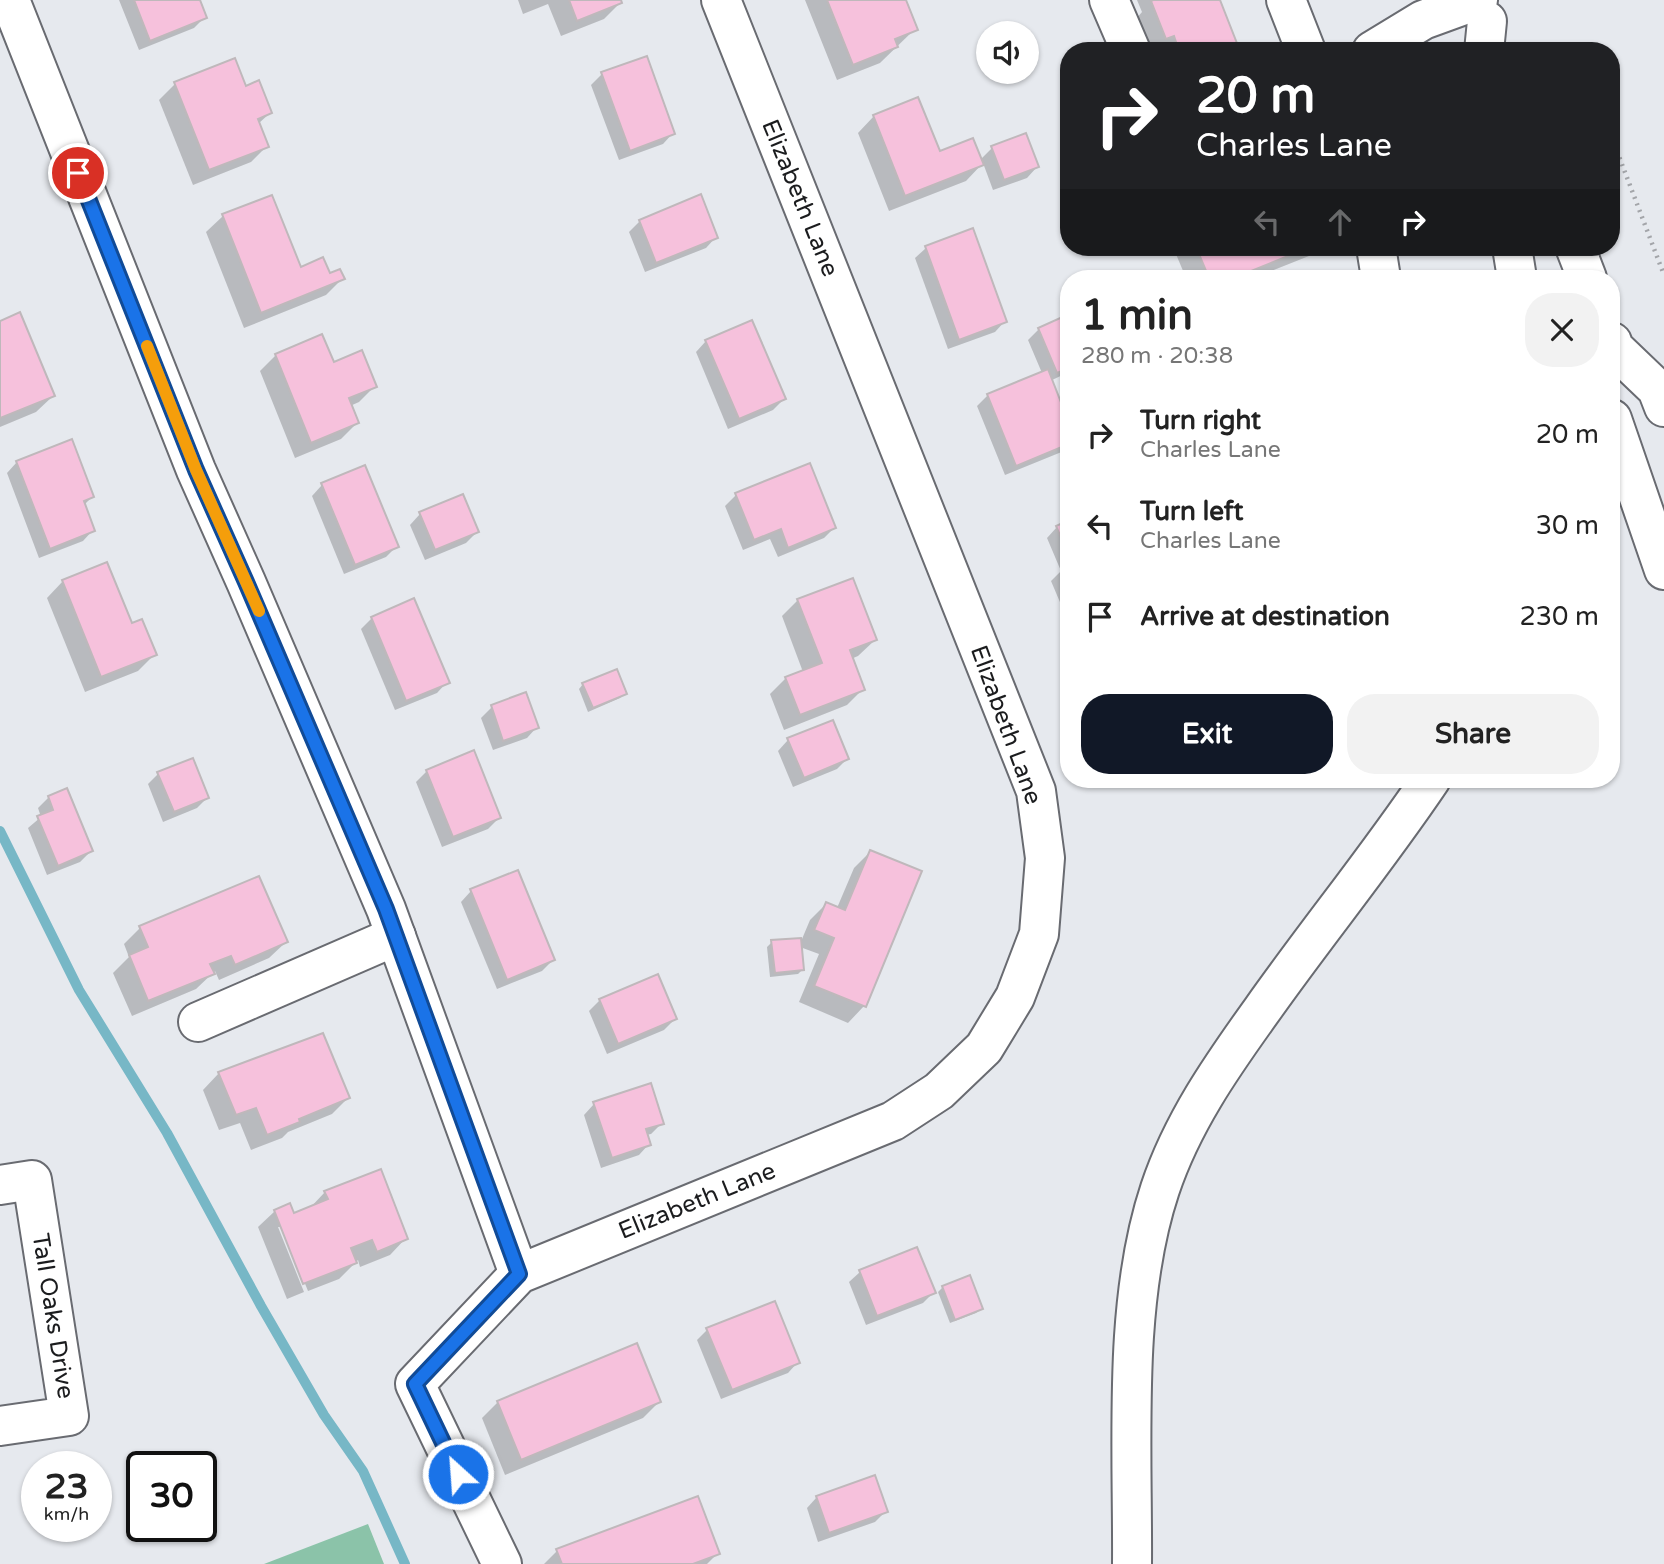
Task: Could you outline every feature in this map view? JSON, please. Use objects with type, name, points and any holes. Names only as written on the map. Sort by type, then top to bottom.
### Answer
[{"type":"main road","points":[[10,0],[196,470],[396,936],[519,1274],[415,1384],[502,1564]]},
{"type":"main road","name":"Elizabeth Lane","points":[[519,1274],[893,1121],[939,1091],[984,1048],[1015,997],[1039,934],[1045,858],[1036,791],[721,0]]},
{"type":"main road","points":[[1109,0],[1127,42]]},
{"type":"main road","points":[[1286,0],[1302,42]]},
{"type":"main road","points":[[1387,42],[1423,20],[1485,24]]},
{"type":"main road","points":[[1620,358],[1657,389],[1664,407]]},
{"type":"main road","points":[[1620,442],[1664,570]]},
{"type":"main road","points":[[1132,1564],[1133,1372],[1136,1327],[1150,1229],[1159,1192],[1174,1150],[1192,1114],[1226,1059],[1425,788]]},
{"type":"main road","points":[[198,1022],[396,936]]},
{"type":"main road","name":"Tall Oaks Drive","points":[[0,1185],[32,1180],[69,1416],[0,1426]]},
{"type":"path","points":[[1620,159],[1664,275]]},
{"type":"green space","points":[[368,1524],[384,1564],[264,1564]]},
{"type":"building","points":[[134,0],[200,0],[207,18],[150,41]]},
{"type":"building","points":[[569,0],[621,0],[622,3],[577,21]]},
{"type":"building","points":[[827,0],[906,0],[918,30],[895,39],[898,47],[853,65]]},
{"type":"building","points":[[1220,0],[1236,42],[1176,42],[1174,36],[1166,39],[1151,1]]},
{"type":"building","points":[[647,56],[675,134],[630,151],[601,72]]},
{"type":"building","points":[[235,58],[246,86],[259,80],[272,113],[258,119],[269,147],[209,170],[174,82]]},
{"type":"building","points":[[918,97],[940,151],[973,138],[984,165],[905,196],[873,115]]},
{"type":"building","points":[[1026,133],[1039,167],[1004,180],[991,146]]},
{"type":"building","points":[[701,194],[718,238],[656,263],[639,220]]},
{"type":"building","points":[[272,195],[301,267],[323,257],[330,273],[340,269],[345,279],[261,313],[222,214]]},
{"type":"building","points":[[973,228],[1007,322],[959,340],[925,246]]},
{"type":"building","points":[[1200,256],[1288,256],[1254,270],[1206,270]]},
{"type":"building","points":[[20,312],[55,396],[0,418],[0,321]]},
{"type":"building","points":[[1060,318],[1060,372],[1057,373],[1038,328]]},
{"type":"building","points":[[752,320],[786,399],[739,419],[705,340]]},
{"type":"building","points":[[322,334],[334,362],[362,350],[377,387],[349,398],[359,423],[311,443],[275,354]]},
{"type":"building","points":[[1048,369],[1060,400],[1060,448],[1016,466],[987,394]]},
{"type":"building","points":[[72,439],[94,497],[84,501],[95,531],[50,549],[16,461]]},
{"type":"building","points":[[810,463],[836,528],[788,548],[781,529],[754,540],[735,493]]},
{"type":"building","points":[[365,465],[399,547],[355,565],[321,483]]},
{"type":"building","points":[[463,494],[479,532],[435,550],[419,512]]},
{"type":"building","points":[[107,562],[132,623],[142,619],[157,655],[101,677],[62,580]]},
{"type":"building","points":[[853,578],[877,640],[850,650],[865,690],[800,715],[785,677],[822,663],[797,599]]},
{"type":"building","points":[[414,598],[450,683],[406,701],[371,617]]},
{"type":"building","points":[[617,669],[627,694],[593,708],[582,683]]},
{"type":"building","points":[[526,692],[539,728],[503,741],[491,705]]},
{"type":"building","points":[[833,720],[849,759],[804,778],[787,738]]},
{"type":"building","points":[[474,750],[501,818],[453,837],[426,770]]},
{"type":"building","points":[[193,758],[209,798],[174,812],[157,772]]},
{"type":"building","points":[[67,788],[93,851],[58,866],[37,816],[53,810],[48,796]]},
{"type":"building","points":[[870,850],[922,871],[866,1007],[814,986],[834,938],[814,930],[826,902],[845,910]]},
{"type":"building","points":[[518,870],[555,960],[507,980],[470,889]]},
{"type":"building","points":[[259,876],[288,942],[235,965],[231,956],[210,964],[215,974],[148,1001],[129,955],[148,947],[139,926]]},
{"type":"building","points":[[801,938],[804,970],[775,973],[771,940]]},
{"type":"building","points":[[658,974],[677,1019],[618,1044],[599,999]]},
{"type":"building","points":[[323,1033],[350,1098],[267,1135],[256,1108],[236,1115],[218,1072]]},
{"type":"building","points":[[651,1083],[664,1124],[646,1129],[651,1145],[612,1158],[593,1102]]},
{"type":"building","points":[[381,1169],[408,1239],[377,1252],[372,1240],[351,1248],[357,1263],[303,1284],[274,1210],[290,1203],[294,1213],[328,1199],[324,1191]]},
{"type":"building","points":[[917,1247],[936,1293],[877,1316],[859,1270]]},
{"type":"building","points":[[970,1275],[983,1309],[955,1320],[942,1286]]},
{"type":"building","points":[[775,1301],[800,1363],[732,1390],[706,1328]]},
{"type":"building","points":[[637,1343],[661,1402],[521,1460],[497,1401]]},
{"type":"building","points":[[875,1475],[888,1512],[829,1533],[816,1496]]},
{"type":"building","points":[[698,1496],[720,1554],[693,1564],[562,1564],[556,1549]]},
{"type":"waterway","points":[[0,831],[79,990],[167,1133],[324,1415],[363,1471],[405,1564]]},
{"type":"slow traffic","points":[[147,346],[196,470],[259,611]]},
{"type":"route","points":[[78,173],[196,470],[386,909],[519,1274],[415,1384],[458,1474]]}]
